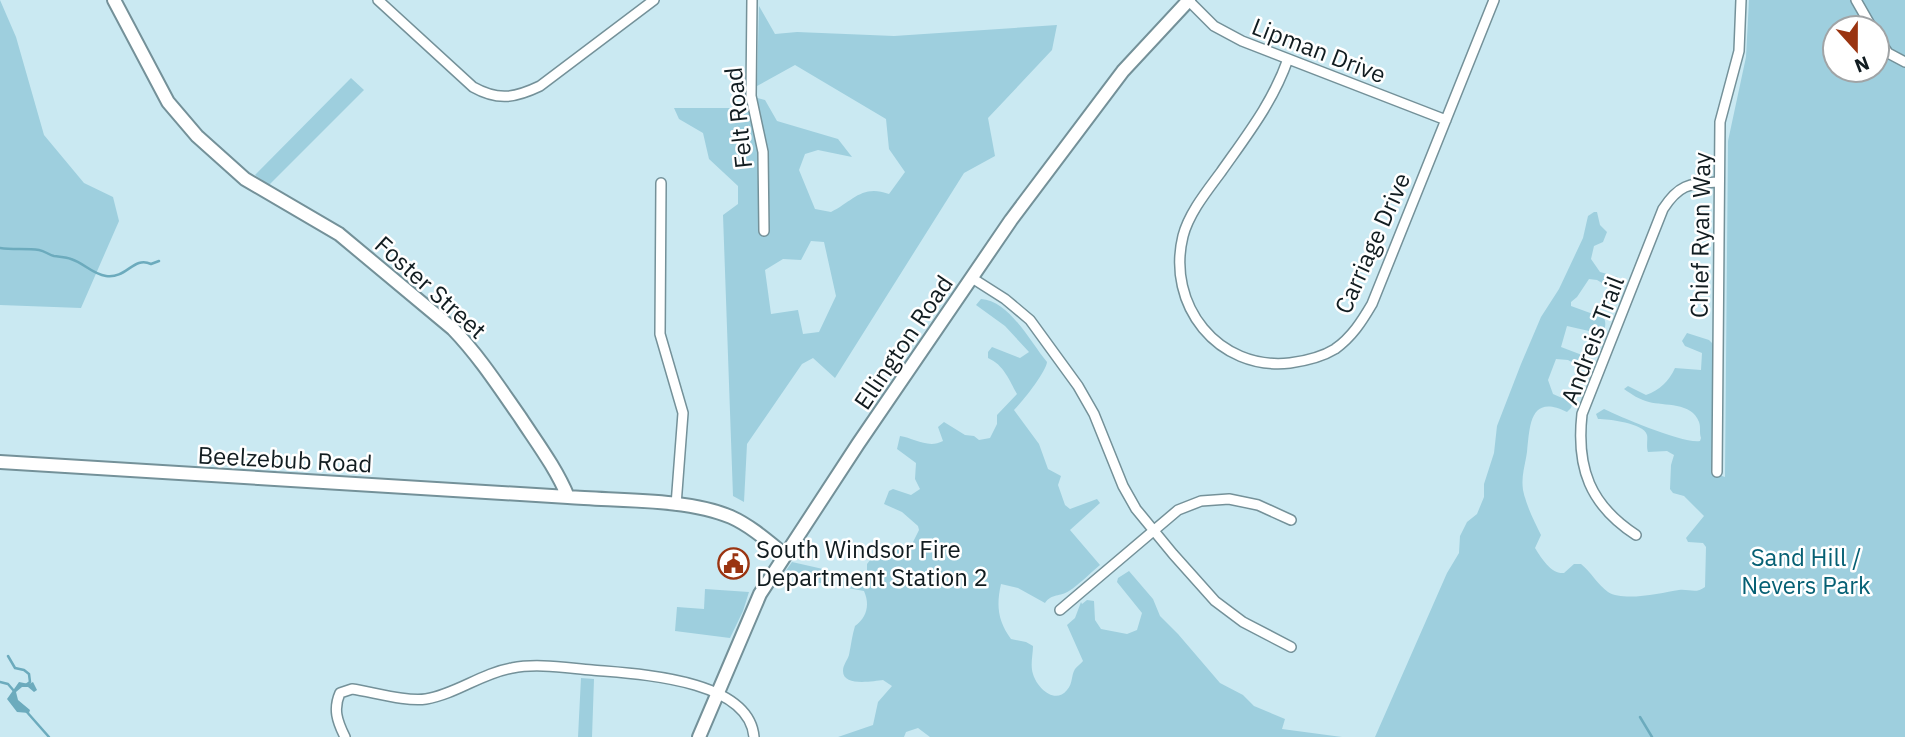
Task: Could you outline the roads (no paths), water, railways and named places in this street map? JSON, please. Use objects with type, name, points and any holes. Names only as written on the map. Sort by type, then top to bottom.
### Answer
[{"type":"street","name":"Foster Street","points":[[114,0],[162,91],[185,124],[245,179],[339,234],[470,346],[533,436],[568,497]]},
{"type":"street","points":[[377,0],[473,87],[486,94],[502,97],[520,96],[540,86],[654,0]]},
{"type":"street","name":"Felt Road","points":[[752,0],[751,96],[763,152],[764,231]]},
{"type":"street","name":"Lipman Drive","points":[[1188,0],[1213,26],[1242,41],[1446,120]]},
{"type":"street","name":"Ellington Road","points":[[699,737],[760,594],[785,555],[1012,220],[1123,71],[1188,0]]},
{"type":"street","name":"Carriage Drive","points":[[1288,59],[1266,108],[1199,203],[1183,235],[1179,270],[1186,302],[1202,328],[1219,344],[1244,358],[1272,365],[1306,361],[1335,349],[1358,328],[1372,304],[1494,0]]},
{"type":"street","name":"Chief Ryan Way","points":[[1717,472],[1720,122],[1739,51],[1741,0]]},
{"type":"street","name":"Andreis Trail","points":[[1636,535],[1617,523],[1592,491],[1582,467],[1579,438],[1582,414],[1664,209],[1673,193],[1691,184],[1719,182]]},
{"type":"street","points":[[661,183],[660,334],[683,412],[676,505]]},
{"type":"street","points":[[972,278],[1005,299],[1030,320],[1088,405],[1123,486],[1152,530],[1215,600],[1243,622],[1291,647]]},
{"type":"street","name":"Beelzebub Road","points":[[0,462],[568,497]]},
{"type":"street","points":[[568,497],[676,505],[714,512],[733,518],[785,555]]},
{"type":"street","points":[[1060,610],[1152,530],[1178,510],[1201,501],[1229,499],[1258,505],[1291,520]]},
{"type":"street","points":[[345,737],[337,721],[336,703],[340,692],[352,689],[426,699],[513,667],[680,680],[730,701],[749,721],[754,737]]},
{"type":"waterway","points":[[0,248],[41,251],[76,261],[106,276],[119,274],[139,263],[151,264],[159,261]]},
{"type":"waterway","points":[[8,656],[15,668],[29,674],[30,682],[26,685]]},
{"type":"waterway","points":[[0,682],[8,684],[14,691]]},
{"type":"waterway","points":[[26,711],[49,737]]},
{"type":"waterway","points":[[1640,717],[1652,737]]},
{"type":"place","name":"South Windsor Fire Department Station 2","points":[[733,563]]},
{"type":"park label","name":"Sand Hill / Nevers Park","points":[[1806,571]]}]
